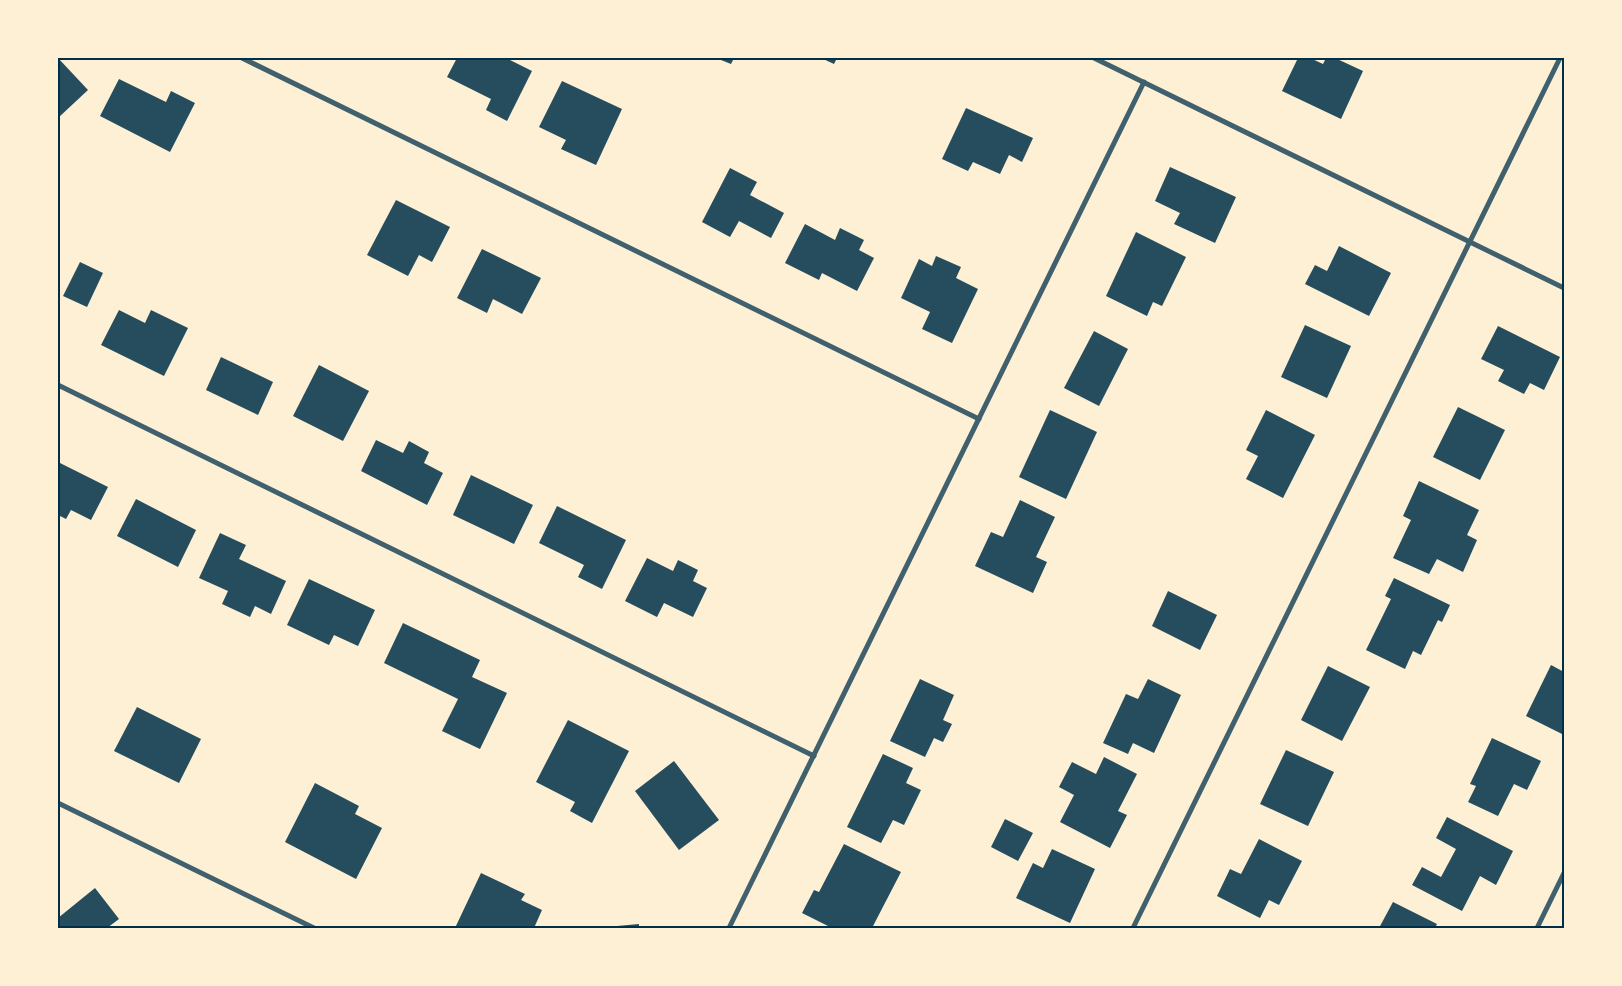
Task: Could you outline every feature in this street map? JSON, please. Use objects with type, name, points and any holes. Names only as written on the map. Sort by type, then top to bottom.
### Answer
[{"type":"street","points":[[242,58],[979,419]]},
{"type":"street","points":[[1094,58],[1564,288]]},
{"type":"street","points":[[1133,928],[1560,58]]},
{"type":"street","points":[[729,928],[1144,82]]},
{"type":"street","points":[[58,385],[814,756]]},
{"type":"street","points":[[58,803],[314,928]]},
{"type":"street","points":[[1537,928],[1564,873]]},
{"type":"building","points":[[58,58],[88,90],[58,118]]},
{"type":"building","points":[[457,58],[506,58],[532,71],[507,121],[486,110],[491,99],[447,77]]},
{"type":"building","points":[[716,58],[734,58],[731,64]]},
{"type":"building","points":[[821,58],[837,58],[834,64]]},
{"type":"building","points":[[1298,58],[1310,58],[1323,64],[1326,58],[1335,58],[1363,71],[1341,119],[1282,91]]},
{"type":"building","points":[[119,79],[166,102],[171,91],[195,103],[170,152],[100,116]]},
{"type":"building","points":[[562,81],[622,109],[596,165],[561,149],[566,140],[539,127]]},
{"type":"building","points":[[966,108],[1033,138],[1022,162],[1009,155],[1000,174],[973,162],[968,171],[942,159]]},
{"type":"building","points":[[1170,167],[1236,197],[1215,243],[1174,224],[1180,213],[1155,201]]},
{"type":"building","points":[[730,168],[757,182],[750,195],[784,213],[771,238],[739,221],[730,237],[702,222]]},
{"type":"building","points":[[396,200],[450,227],[432,262],[419,255],[408,276],[367,255]]},
{"type":"building","points":[[805,224],[835,240],[840,228],[864,240],[859,250],[874,258],[857,291],[822,273],[819,280],[785,263]]},
{"type":"building","points":[[1136,232],[1186,257],[1162,306],[1153,302],[1147,316],[1106,296]]},
{"type":"building","points":[[1339,246],[1391,273],[1369,316],[1305,284],[1315,265],[1327,271]]},
{"type":"building","points":[[482,249],[541,278],[522,314],[493,299],[487,313],[457,298]]},
{"type":"building","points":[[936,256],[961,267],[956,278],[978,289],[952,343],[922,329],[930,312],[901,298],[919,259],[932,266]]},
{"type":"building","points":[[80,262],[103,273],[87,307],[63,296]]},
{"type":"building","points":[[119,310],[145,323],[151,310],[188,328],[164,376],[101,345]]},
{"type":"building","points":[[1305,325],[1351,346],[1327,398],[1281,377]]},
{"type":"building","points":[[1498,326],[1560,357],[1544,390],[1530,383],[1524,394],[1498,381],[1504,370],[1481,359]]},
{"type":"building","points":[[1094,331],[1128,349],[1099,406],[1064,388]]},
{"type":"building","points":[[221,357],[273,382],[258,415],[206,390]]},
{"type":"building","points":[[319,365],[369,391],[343,441],[293,416]]},
{"type":"building","points":[[1458,407],[1505,430],[1480,480],[1433,457]]},
{"type":"building","points":[[1050,410],[1097,432],[1066,499],[1019,477]]},
{"type":"building","points":[[1266,410],[1315,435],[1283,498],[1246,479],[1258,456],[1246,450]]},
{"type":"building","points":[[376,440],[403,453],[409,441],[429,452],[424,463],[443,473],[427,505],[361,471]]},
{"type":"building","points":[[58,462],[108,487],[91,520],[71,510],[66,519],[58,515]]},
{"type":"building","points":[[471,475],[533,505],[514,544],[453,515]]},
{"type":"building","points":[[1419,481],[1479,510],[1467,535],[1477,540],[1463,572],[1437,559],[1429,574],[1393,558],[1411,520],[1403,516]]},
{"type":"building","points":[[136,499],[196,530],[178,567],[117,536]]},
{"type":"building","points":[[1020,500],[1055,517],[1036,557],[1047,562],[1033,593],[975,566],[991,532],[1003,537]]},
{"type":"building","points":[[557,506],[626,540],[602,589],[578,577],[584,565],[539,543]]},
{"type":"building","points":[[220,533],[246,545],[239,559],[286,581],[271,614],[255,606],[250,617],[222,604],[228,591],[199,578]]},
{"type":"building","points":[[647,558],[673,571],[678,560],[698,570],[693,581],[707,588],[693,617],[664,603],[657,617],[625,601]]},
{"type":"building","points":[[1394,578],[1450,605],[1442,622],[1438,620],[1421,655],[1413,651],[1405,669],[1366,650],[1391,599],[1385,596]]},
{"type":"building","points":[[309,579],[375,610],[358,646],[334,635],[329,645],[287,625]]},
{"type":"building","points":[[1168,591],[1217,615],[1200,650],[1152,626]]},
{"type":"building","points":[[403,623],[480,660],[472,677],[507,693],[480,749],[442,731],[458,699],[384,663]]},
{"type":"building","points":[[1551,665],[1564,672],[1564,735],[1526,716]]},
{"type":"building","points":[[1328,666],[1370,687],[1342,741],[1301,720]]},
{"type":"building","points":[[920,679],[954,695],[943,720],[952,724],[943,742],[934,738],[925,757],[890,741]]},
{"type":"building","points":[[1148,679],[1181,695],[1154,753],[1133,743],[1128,754],[1103,743],[1126,694],[1138,699]]},
{"type":"building","points":[[137,707],[201,739],[179,783],[114,751]]},
{"type":"building","points":[[568,720],[629,751],[592,823],[570,811],[575,802],[536,782]]},
{"type":"building","points":[[1492,738],[1541,761],[1527,790],[1514,784],[1498,816],[1468,802],[1476,786],[1470,784]]},
{"type":"building","points":[[1286,750],[1334,772],[1308,826],[1260,804]]},
{"type":"building","points":[[883,754],[913,768],[906,783],[921,790],[904,825],[893,820],[881,843],[847,827]]},
{"type":"building","points":[[1104,757],[1137,774],[1118,811],[1127,815],[1110,848],[1060,822],[1074,795],[1059,787],[1072,762],[1096,774]]},
{"type":"building","points":[[674,761],[719,820],[679,850],[635,791]]},
{"type":"building","points":[[315,783],[359,806],[355,814],[382,828],[356,879],[285,842]]},
{"type":"building","points":[[1447,817],[1513,851],[1496,885],[1480,876],[1462,911],[1412,885],[1422,867],[1441,877],[1456,849],[1436,838]]},
{"type":"building","points":[[1005,819],[1033,833],[1018,861],[991,847]]},
{"type":"building","points":[[1259,839],[1302,861],[1279,905],[1269,900],[1260,918],[1217,896],[1230,869],[1241,874]]},
{"type":"building","points":[[844,844],[901,872],[872,928],[832,928],[802,913],[814,890],[819,892]]},
{"type":"building","points":[[1052,849],[1095,869],[1070,923],[1016,898],[1033,863],[1043,868]]},
{"type":"building","points":[[481,873],[525,894],[521,900],[542,910],[534,928],[455,928]]},
{"type":"building","points":[[95,888],[119,919],[107,928],[58,928],[58,918]]},
{"type":"building","points":[[1393,902],[1437,924],[1435,928],[1379,928]]},
{"type":"building","points":[[639,924],[639,928],[606,928],[606,927]]}]
